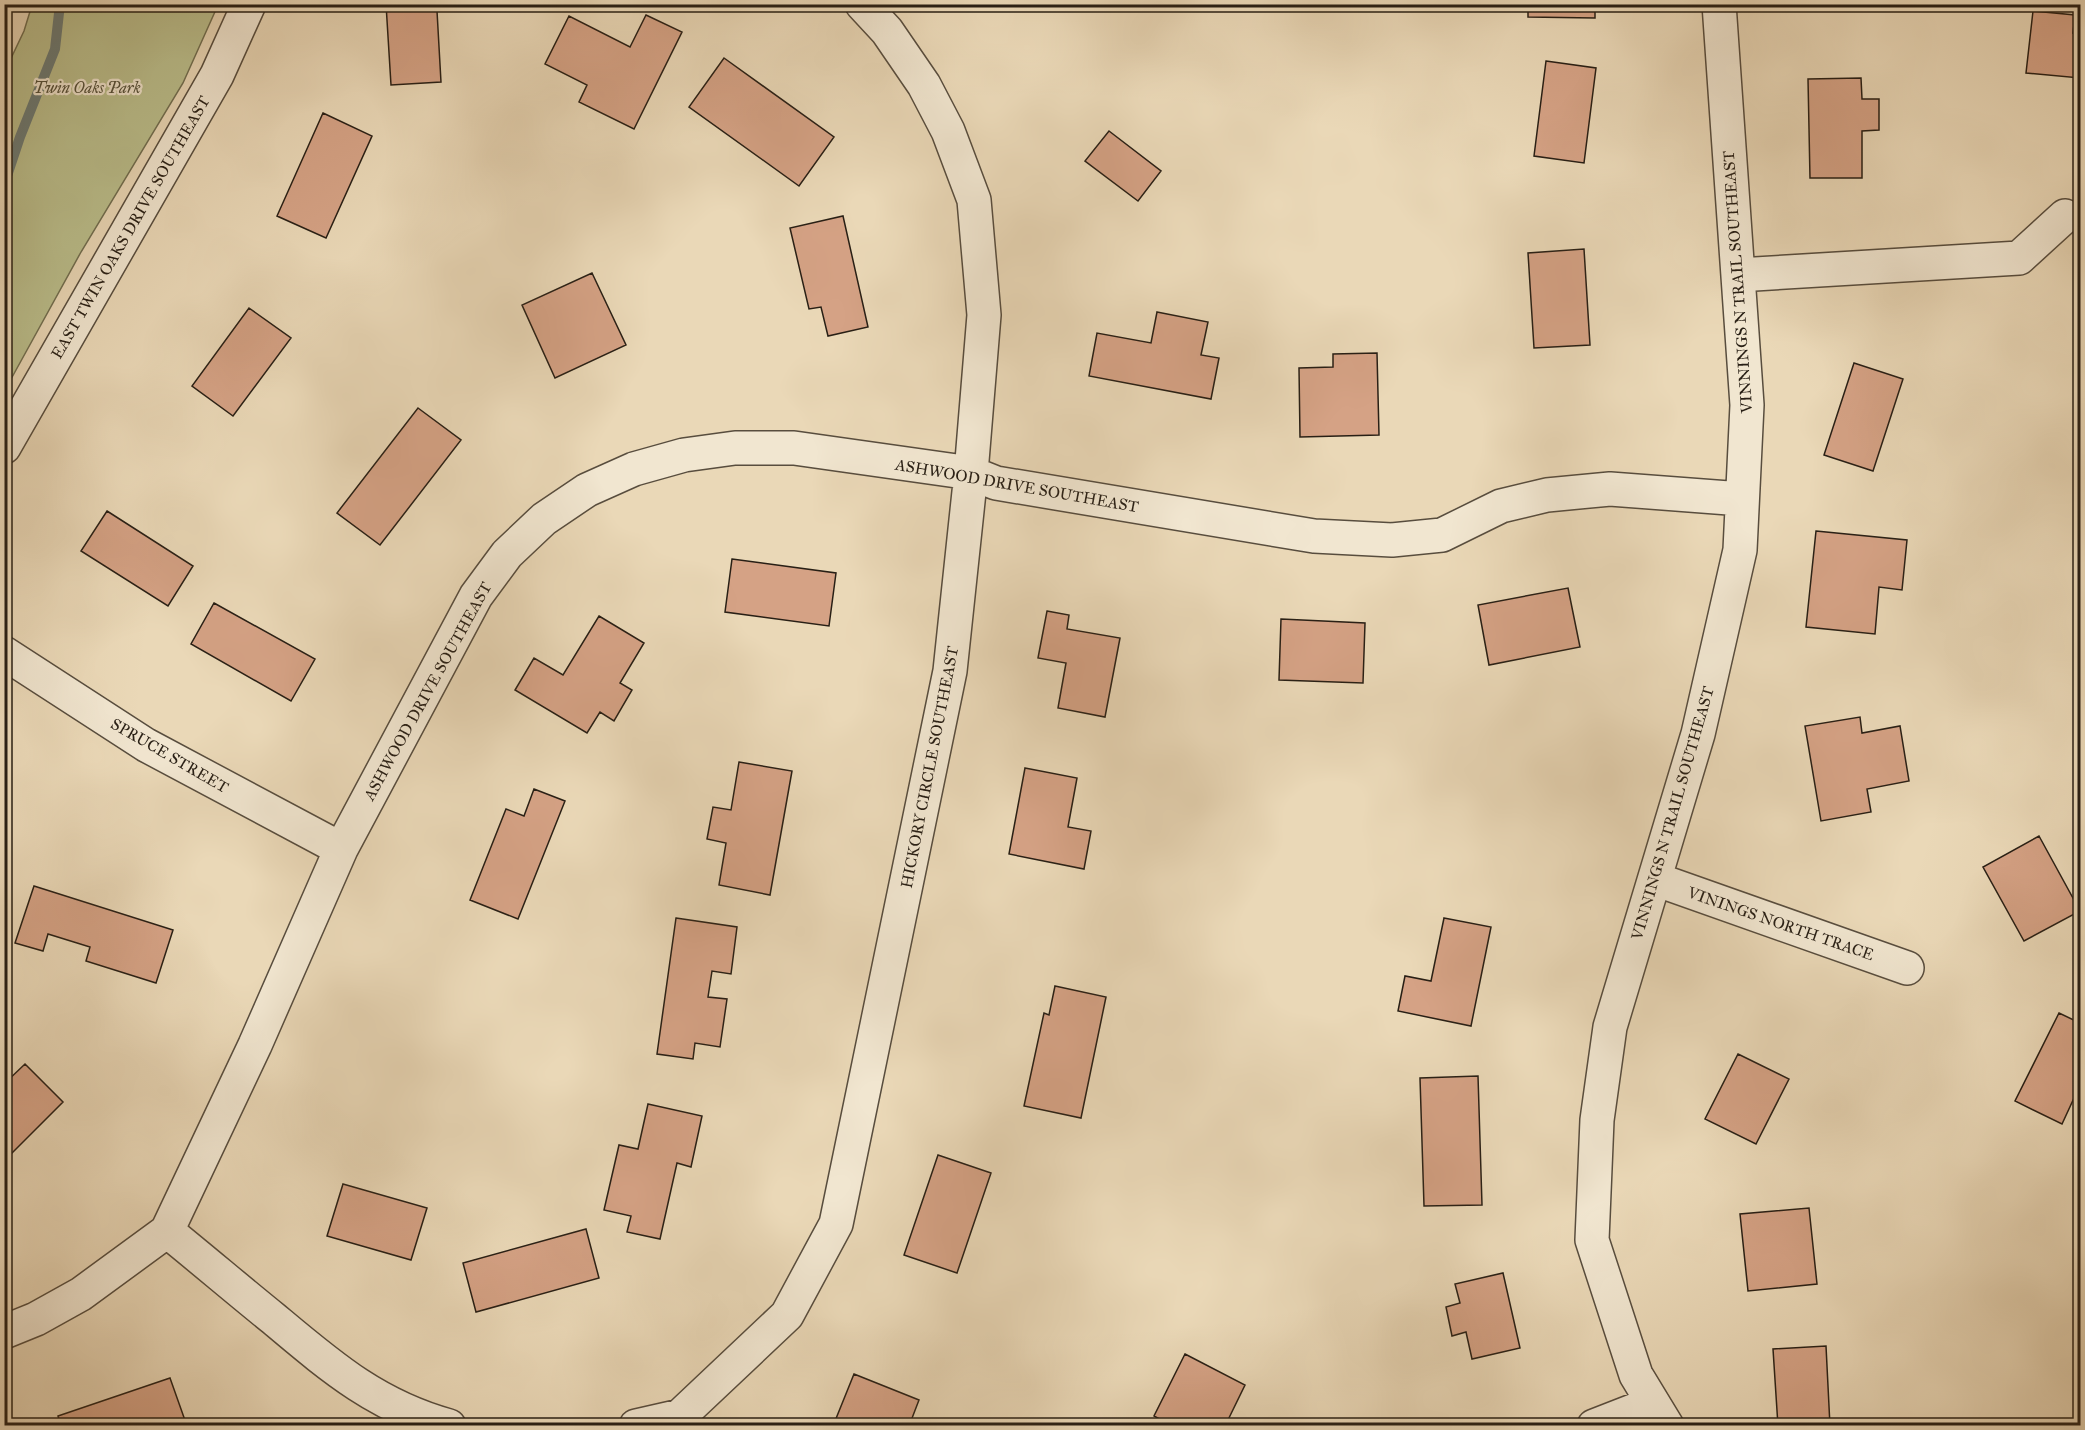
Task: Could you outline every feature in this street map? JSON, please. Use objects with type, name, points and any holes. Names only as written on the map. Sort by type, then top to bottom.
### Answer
[{"type":"street","name":"EAST TWIN OAKS DRIVE SOUTHEAST","points":[[4,447],[217,75],[249,4]]},
{"type":"street","name":"HICKORY CIRCLE SOUTHEAST","points":[[636,1425],[682,1421],[788,1315],[836,1224],[950,670],[971,473],[984,315],[974,200],[948,131],[924,85],[887,31],[862,4]]},
{"type":"street","name":"VINNINGS N TRAIL SOUTHEAST","points":[[1660,1414],[1636,1376],[1592,1240],[1597,1120],[1610,1026],[1700,723],[1740,550],[1747,405],[1719,4]]},
{"type":"street","points":[[1738,276],[2019,258],[2065,216]]},
{"type":"street","name":"ASHWOOD DRIVE SOUTHEAST","points":[[4,1332],[36,1319],[81,1294],[168,1231],[255,1045],[341,849],[477,596],[507,554],[544,519],[587,490],[634,469],[684,455],[735,448],[794,448],[971,473],[996,483],[1314,536],[1392,540],[1442,535],[1501,506],[1547,495],[1610,489],[1742,499]]},
{"type":"street","name":"SPRUCE STREET","points":[[4,653],[146,745],[341,849]]},
{"type":"street","name":"VININGS NORTH TRACE","points":[[1654,879],[1907,968]]},
{"type":"street","points":[[168,1231],[337,1372],[380,1400],[427,1420],[449,1425]]},
{"type":"street","points":[[1594,1425],[1660,1414]]},
{"type":"green space","name":"Twin Oaks Park","points":[[32,5],[218,5],[183,83],[81,252],[5,390],[5,71],[24,31]]},
{"type":"building","points":[[386,4],[458,4],[458,10],[437,11],[441,82],[391,85]]},
{"type":"building","points":[[1528,4],[1595,4],[1595,18],[1528,17]]},
{"type":"building","points":[[2033,11],[2075,15],[2073,33],[2080,34],[2080,78],[2026,73]]},
{"type":"building","points":[[646,15],[682,32],[634,129],[579,102],[587,85],[545,64],[569,16],[630,47]]},
{"type":"building","points":[[724,58],[834,137],[799,186],[689,107]]},
{"type":"building","points":[[1546,61],[1596,68],[1584,163],[1534,156]]},
{"type":"building","points":[[1861,78],[1862,99],[1879,99],[1879,130],[1862,131],[1862,178],[1810,178],[1808,79]]},
{"type":"building","points":[[323,113],[372,136],[326,238],[277,216]]},
{"type":"building","points":[[1109,131],[1161,171],[1138,201],[1085,161]]},
{"type":"building","points":[[843,216],[868,327],[828,336],[821,307],[809,309],[790,228]]},
{"type":"building","points":[[1584,249],[1590,345],[1534,348],[1528,253]]},
{"type":"building","points":[[592,273],[626,345],[555,378],[522,305]]},
{"type":"building","points":[[249,308],[291,338],[233,416],[192,386]]},
{"type":"building","points":[[1157,312],[1208,322],[1201,355],[1219,358],[1211,399],[1089,376],[1097,333],[1151,343]]},
{"type":"building","points":[[1377,353],[1379,435],[1300,437],[1299,368],[1333,367],[1333,354]]},
{"type":"building","points":[[1854,363],[1903,379],[1873,471],[1824,455]]},
{"type":"building","points":[[418,408],[461,440],[380,545],[337,513]]},
{"type":"building","points":[[107,511],[193,566],[168,606],[81,551]]},
{"type":"building","points":[[1816,531],[1907,540],[1902,590],[1879,587],[1875,634],[1806,627]]},
{"type":"building","points":[[732,559],[836,573],[829,626],[725,612]]},
{"type":"building","points":[[1568,588],[1580,647],[1489,665],[1478,605]]},
{"type":"building","points":[[214,603],[315,659],[291,701],[191,644]]},
{"type":"building","points":[[1047,611],[1069,615],[1067,629],[1120,638],[1105,717],[1058,708],[1066,663],[1038,658]]},
{"type":"building","points":[[599,616],[644,643],[620,683],[632,690],[614,721],[600,712],[587,733],[515,690],[534,658],[563,675]]},
{"type":"building","points":[[1281,619],[1365,623],[1363,683],[1279,680]]},
{"type":"building","points":[[1860,717],[1862,733],[1900,726],[1909,781],[1867,789],[1871,812],[1821,821],[1805,726]]},
{"type":"building","points":[[739,762],[792,771],[770,895],[719,885],[726,843],[707,839],[713,807],[731,810]]},
{"type":"building","points":[[1025,768],[1077,778],[1068,827],[1091,831],[1084,869],[1009,854]]},
{"type":"building","points":[[534,789],[565,801],[518,919],[470,900],[506,809],[524,816]]},
{"type":"building","points":[[2039,836],[2080,911],[2024,941],[1983,867]]},
{"type":"building","points":[[34,886],[173,930],[156,983],[86,961],[90,947],[48,934],[43,951],[15,943]]},
{"type":"building","points":[[676,918],[737,927],[731,974],[712,971],[708,997],[727,999],[720,1047],[695,1043],[693,1059],[657,1054]]},
{"type":"building","points":[[1444,918],[1491,927],[1471,1026],[1398,1011],[1405,976],[1431,981]]},
{"type":"building","points":[[1055,986],[1106,997],[1081,1118],[1024,1106],[1044,1013],[1049,1015]]},
{"type":"building","points":[[2059,1013],[2080,1023],[2080,1085],[2062,1124],[2015,1101]]},
{"type":"building","points":[[1738,1054],[1789,1079],[1756,1144],[1705,1119]]},
{"type":"building","points":[[25,1064],[63,1102],[4,1161],[4,1084]]},
{"type":"building","points":[[1478,1076],[1482,1205],[1424,1206],[1420,1078]]},
{"type":"building","points":[[648,1104],[702,1116],[691,1167],[677,1163],[660,1239],[627,1232],[631,1216],[604,1210],[619,1145],[638,1149]]},
{"type":"building","points":[[938,1155],[991,1173],[957,1273],[904,1255]]},
{"type":"building","points":[[343,1184],[427,1208],[411,1260],[327,1236]]},
{"type":"building","points":[[1809,1208],[1817,1284],[1748,1291],[1740,1214]]},
{"type":"building","points":[[586,1229],[599,1278],[476,1312],[463,1263]]},
{"type":"building","points":[[1503,1273],[1520,1348],[1472,1359],[1466,1332],[1452,1336],[1446,1307],[1460,1303],[1455,1284]]},
{"type":"building","points":[[1826,1346],[1830,1426],[1778,1426],[1773,1349]]},
{"type":"building","points":[[1185,1354],[1245,1385],[1225,1426],[1172,1426],[1154,1416]]},
{"type":"building","points":[[854,1374],[919,1400],[909,1426],[833,1426]]},
{"type":"building","points":[[170,1378],[187,1426],[61,1426],[58,1416]]},
{"type":"waterway","points":[[4,185],[20,137],[55,49],[60,4]]}]
